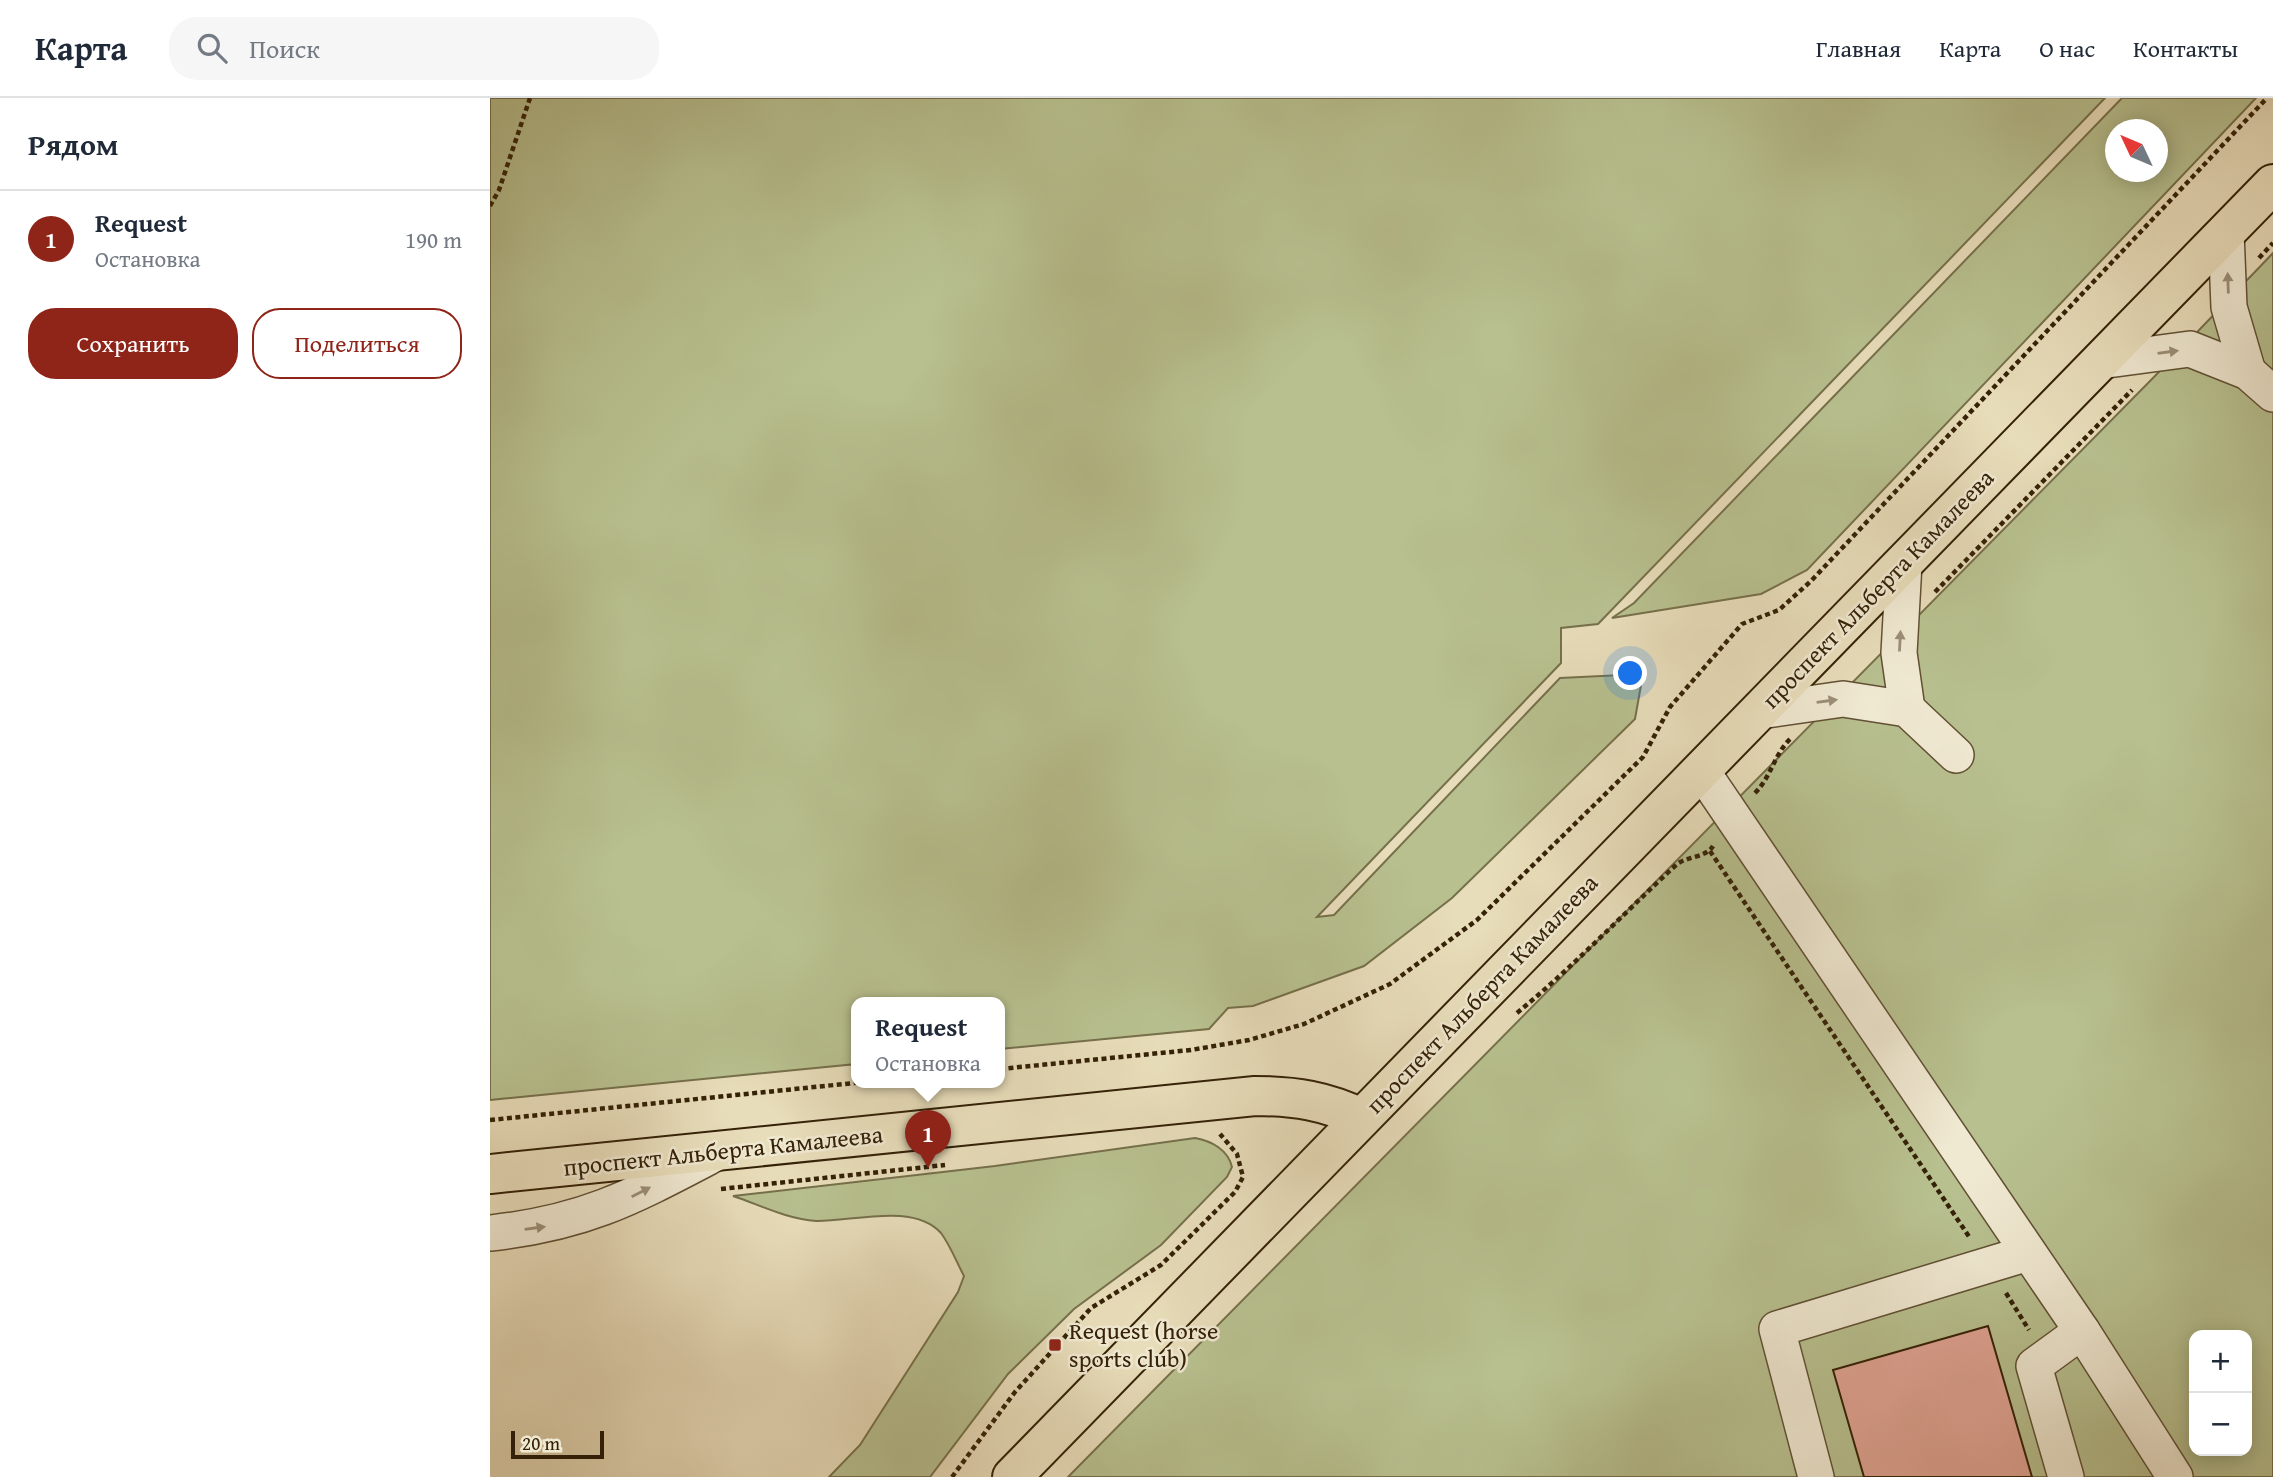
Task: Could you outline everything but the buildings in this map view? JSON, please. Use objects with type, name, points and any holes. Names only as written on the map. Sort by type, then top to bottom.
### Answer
[{"type":"main road","name":"проспект Альберта Камалеева","points":[[490,1174],[1255,1096],[1296,1096],[1334,1105],[1361,1118],[2273,184]]},
{"type":"main road","points":[[1012,1477],[1361,1118]]},
{"type":"lane","points":[[2226,232],[2228,307],[2261,383]]},
{"type":"lane","points":[[2100,361],[2190,349],[2261,383]]},
{"type":"lane","points":[[1904,563],[1899,653],[1907,709]]},
{"type":"lane","points":[[1760,711],[1843,699],[1907,709],[1956,755]]},
{"type":"lane","points":[[1701,770],[2082,1331],[2175,1477]]},
{"type":"lane","points":[[490,1233],[545,1227],[603,1210],[718,1152]]},
{"type":"lane","points":[[1815,1477],[1777,1329],[2028,1252]]},
{"type":"lane","points":[[2066,1477],[2034,1366],[2082,1331]]},
{"type":"path","points":[[490,206],[499,190],[530,98]]},
{"type":"path","points":[[1005,1069],[1191,1050],[1250,1040],[1304,1024],[1390,984],[1477,920],[1643,757],[1670,707],[1742,624],[1779,610],[1811,581],[2267,98]]},
{"type":"path","points":[[2228,307],[2241,294],[2258,259],[2273,243]]},
{"type":"path","points":[[1930,598],[2137,384]]},
{"type":"path","points":[[1509,1019],[1561,977],[1679,862],[1710,851],[1731,815],[1764,783],[1779,751],[1798,731]]},
{"type":"path","points":[[1710,851],[1989,1265],[2046,1357]]},
{"type":"path","points":[[490,1119],[851,1083]]},
{"type":"path","points":[[952,1477],[1015,1392],[1091,1308],[1161,1265],[1235,1192],[1242,1177],[1237,1154],[1219,1134],[1210,1131]]},
{"type":"path","points":[[708,1191],[953,1164]]},
{"type":"green space","points":[[490,98],[2105,98],[1598,624],[1561,628],[1561,663],[1317,917],[1334,915],[1560,678],[1643,674],[1635,719],[1452,898],[1364,966],[1253,1006],[1228,1008],[1209,1029],[1005,1049],[1005,997],[851,997],[851,1064],[490,1100]]},
{"type":"green space","points":[[2122,98],[2256,98],[1807,570],[1761,594],[1612,618],[1634,603]]},
{"type":"green space","points":[[2273,253],[2273,1477],[1068,1477],[2154,377]]},
{"type":"green space","points":[[1195,1138],[1207,1141],[1223,1151],[1232,1167],[1227,1177],[1161,1245],[1074,1309],[1008,1374],[930,1477],[829,1477],[860,1445],[958,1292],[964,1276],[941,1233],[915,1218],[881,1216],[830,1221],[805,1220],[733,1196],[995,1166]]},
{"type":"place","name":"Request","points":[[928,1168]]},
{"type":"place","name":"Request (horse sports club)","points":[[1055,1345]]}]
